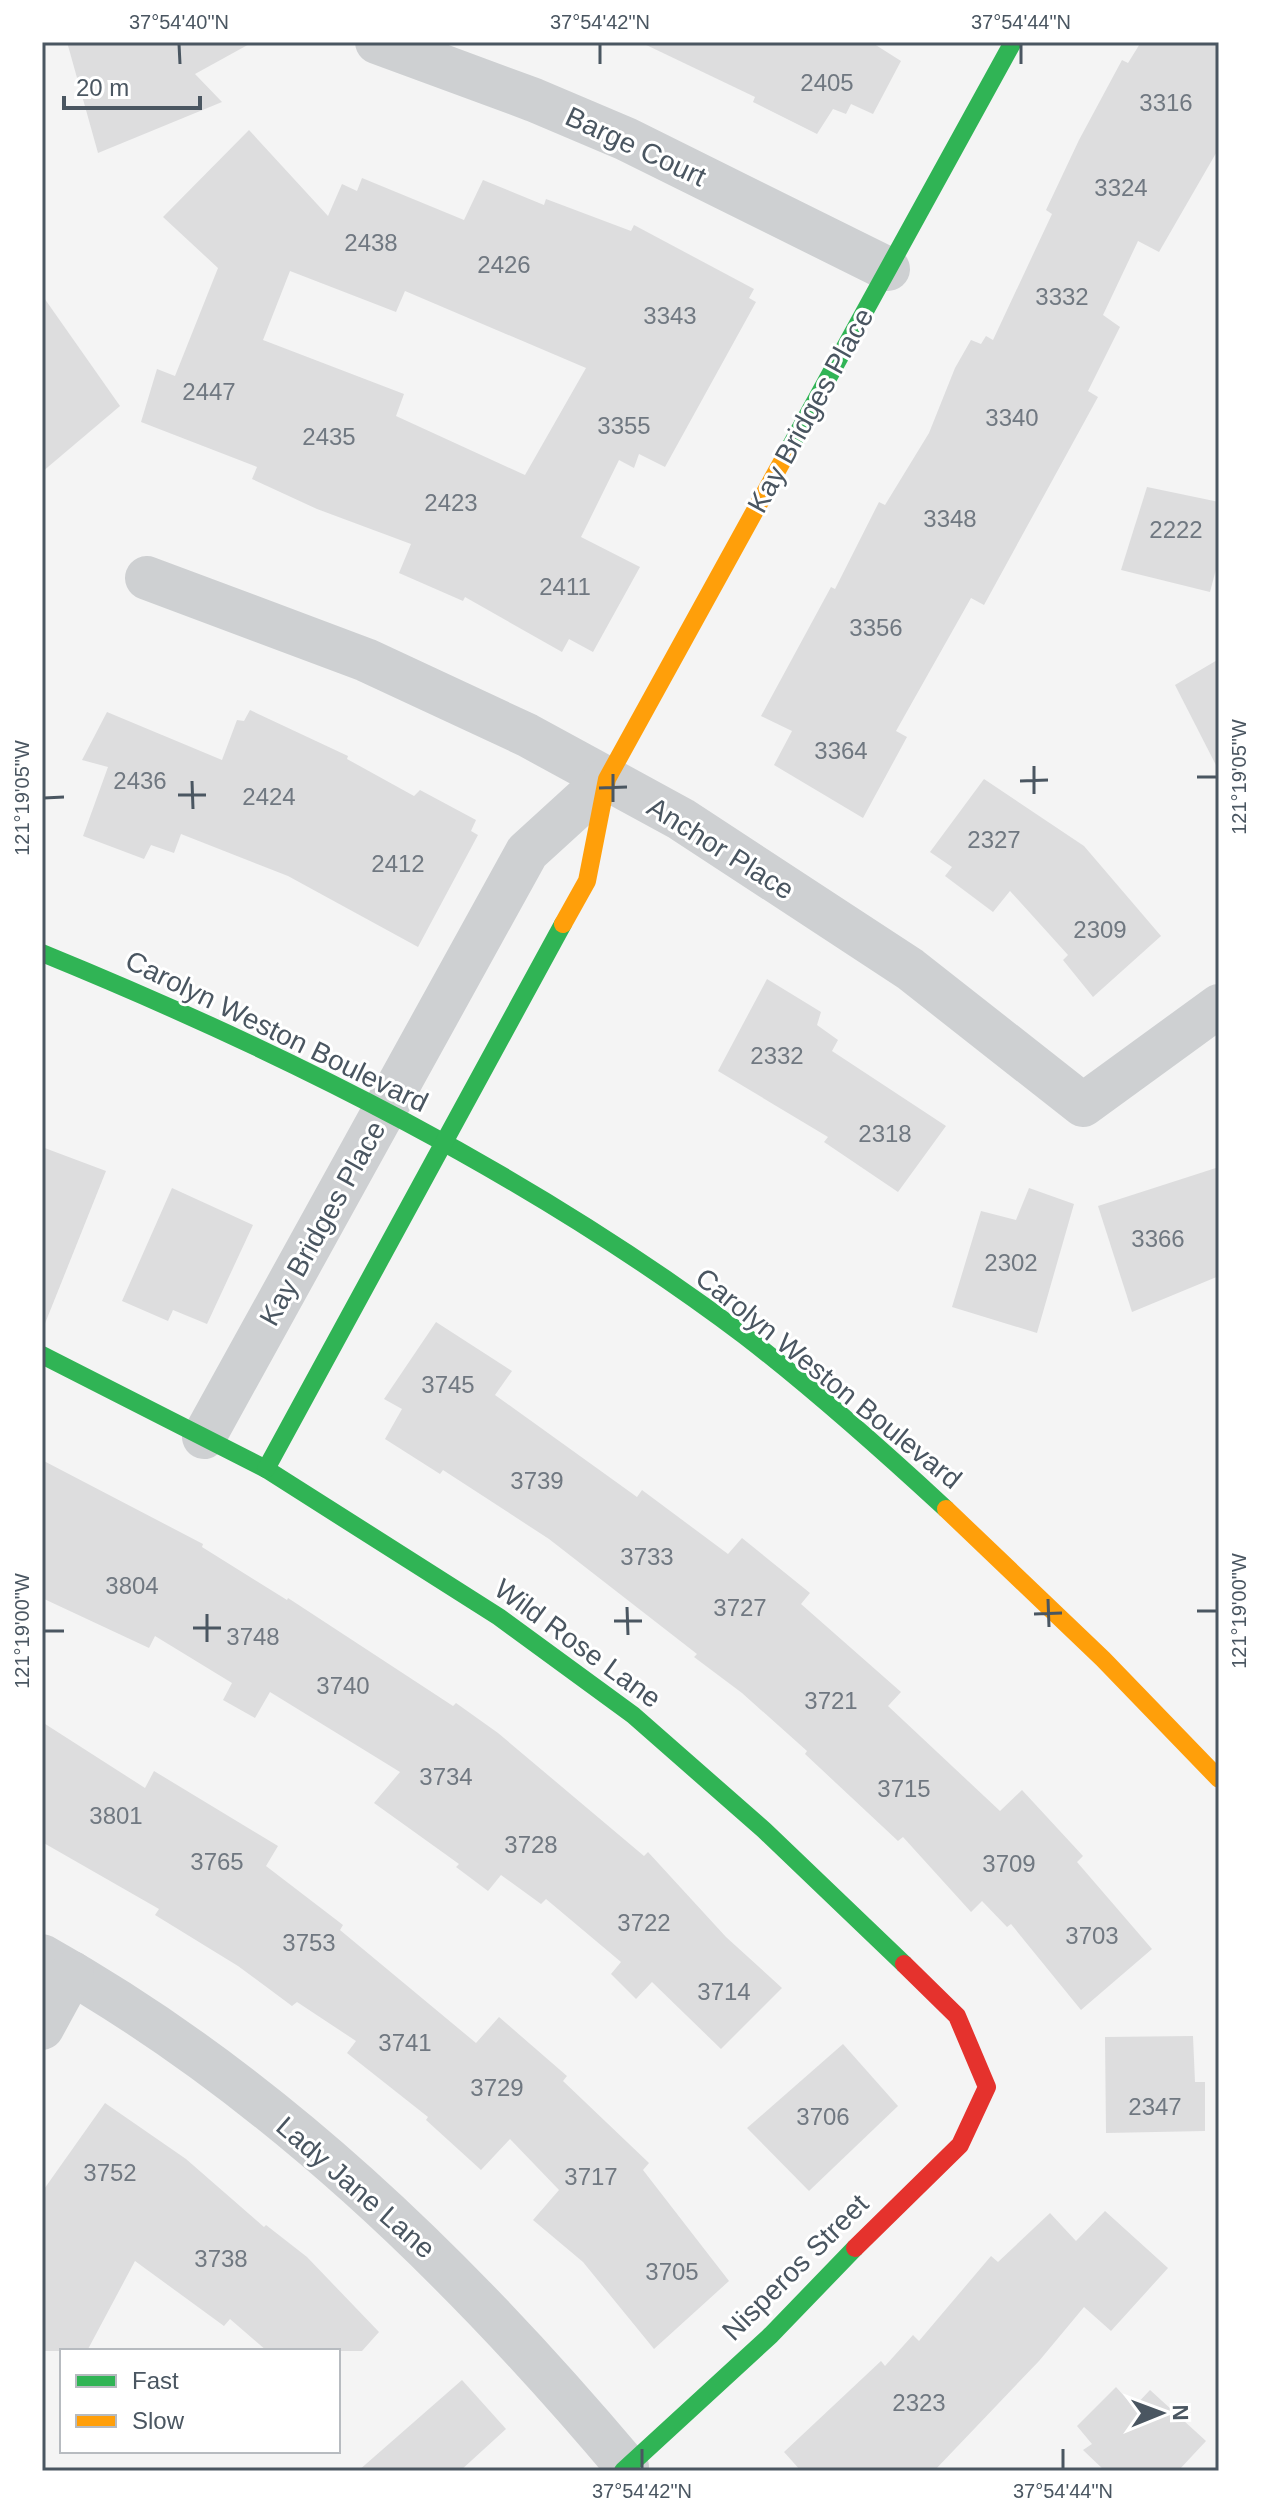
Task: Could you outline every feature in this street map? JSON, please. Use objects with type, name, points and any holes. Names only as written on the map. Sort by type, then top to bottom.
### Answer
[{"type":"street","name":"Barge Court","points":[[377,42],[534,100],[626,139],[888,269]]},
{"type":"street","name":"Kay Bridges Place","points":[[266,1469],[587,881],[607,779],[1013,42]]},
{"type":"street","name":"Anchor Place","points":[[147,578],[366,660],[527,735],[681,819],[910,969],[1083,1105],[1219,1006]]},
{"type":"street","name":"Kay Bridges Place","points":[[204,1437],[527,852],[607,779]]},
{"type":"street","name":"Carolyn Weston Boulevard","points":[[42,953],[106,978],[258,1049],[445,1145],[592,1231],[723,1321],[835,1411],[967,1527],[1120,1672],[1219,1779]]},
{"type":"street","name":"Wild Rose Lane","points":[[42,1355],[266,1469],[499,1617],[633,1715],[764,1830],[957,2016],[987,2087]]},
{"type":"street","points":[[42,2028],[57,1965]]},
{"type":"street","name":"Lady Jane Lane","points":[[57,1965],[209,2065],[330,2160],[438,2258],[536,2359],[625,2469]]},
{"type":"street","name":"Nisperos Street","points":[[625,2469],[771,2335],[909,2191],[960,2145],[987,2087]]},
{"type":"building","points":[[67,42],[253,42],[195,74],[222,102],[98,153]]},
{"type":"building","points":[[640,42],[871,42],[901,61],[873,114],[851,104],[846,114],[833,109],[817,134],[753,102],[755,97]]},
{"type":"building","points":[[1141,42],[1219,42],[1219,148],[1159,252],[1138,241],[1103,315],[1120,327],[1088,391],[1098,397],[984,605],[971,598],[896,731],[907,737],[863,818],[774,765],[792,731],[761,716],[831,587],[835,589],[879,502],[885,505],[929,433],[955,368],[971,340],[981,344],[986,336],[993,340],[1052,214],[1046,210],[1079,140],[1122,60],[1128,63]]},
{"type":"building","points":[[249,130],[328,216],[342,184],[357,191],[362,178],[464,220],[483,180],[544,205],[546,199],[631,231],[634,225],[754,289],[749,298],[756,302],[665,467],[639,454],[634,468],[619,460],[581,537],[640,567],[593,652],[569,639],[562,652],[465,597],[463,601],[399,573],[411,544],[317,509],[252,479],[257,467],[141,422],[157,369],[175,376],[218,268],[163,217]],"holes":[[[290,271],[396,312],[405,291],[586,368],[525,475],[396,416],[404,394],[263,340]]]},
{"type":"building","points":[[42,295],[120,406],[42,472]]},
{"type":"building","points":[[1147,487],[1219,502],[1219,558],[1210,592],[1121,570]]},
{"type":"building","points":[[1219,659],[1219,771],[1175,685]]},
{"type":"building","points":[[250,710],[348,756],[347,759],[414,796],[420,790],[476,820],[471,831],[478,835],[418,947],[288,876],[181,834],[174,853],[151,845],[144,859],[83,836],[108,767],[82,760],[107,712],[222,760],[237,720],[244,721]]},
{"type":"building","points":[[984,779],[1084,846],[1161,936],[1093,997],[1063,960],[1068,955],[1010,891],[993,912],[945,876],[952,867],[930,852]]},
{"type":"building","points":[[767,979],[821,1012],[817,1025],[838,1040],[832,1051],[946,1126],[898,1192],[824,1142],[828,1137],[718,1071]]},
{"type":"building","points":[[42,1147],[106,1171],[44,1326],[42,1326]]},
{"type":"building","points":[[1219,1167],[1219,1276],[1132,1312],[1098,1206]]},
{"type":"building","points":[[172,1188],[253,1225],[207,1324],[173,1310],[168,1321],[122,1301]]},
{"type":"building","points":[[1029,1188],[1074,1204],[1037,1333],[952,1307],[981,1211],[1016,1220]]},
{"type":"building","points":[[436,1322],[512,1371],[495,1395],[637,1497],[642,1490],[728,1554],[742,1538],[810,1593],[801,1604],[901,1692],[888,1706],[1000,1811],[1022,1790],[1083,1856],[1077,1862],[1152,1949],[1081,2010],[1011,1924],[1007,1927],[982,1901],[971,1912],[903,1837],[898,1841],[805,1754],[807,1751],[742,1693],[694,1657],[697,1654],[549,1539],[443,1470],[440,1474],[385,1439],[402,1409],[384,1399]]},
{"type":"building","points":[[42,1460],[203,1544],[202,1547],[288,1598],[453,1706],[456,1703],[498,1733],[644,1856],[648,1852],[726,1937],[782,1988],[721,2049],[652,1982],[636,1999],[611,1974],[621,1962],[546,1899],[541,1904],[501,1875],[488,1891],[456,1867],[459,1864],[374,1803],[400,1772],[270,1692],[255,1718],[223,1700],[232,1683],[155,1636],[149,1648],[42,1598]]},
{"type":"building","points":[[42,1722],[145,1788],[154,1771],[278,1846],[266,1866],[343,1925],[340,1930],[476,2043],[499,2017],[567,2076],[563,2081],[649,2163],[643,2170],[729,2281],[654,2349],[583,2262],[533,2220],[559,2190],[510,2139],[481,2170],[426,2120],[428,2117],[347,2053],[356,2041],[297,2002],[292,2006],[238,1966],[155,1915],[159,1909],[42,1842]]},
{"type":"building","points":[[1193,2036],[1195,2082],[1205,2082],[1205,2131],[1106,2133],[1105,2037]]},
{"type":"building","points":[[843,2044],[898,2106],[809,2191],[747,2128]]},
{"type":"building","points":[[105,2103],[186,2159],[264,2227],[266,2225],[307,2257],[379,2332],[362,2351],[265,2349],[230,2319],[224,2326],[135,2261],[88,2349],[42,2351],[42,2192]]},
{"type":"building","points":[[1105,2211],[1168,2268],[1111,2331],[1084,2307],[1039,2361],[934,2471],[801,2471],[784,2452],[881,2361],[885,2366],[913,2335],[919,2341],[991,2256],[998,2262],[1050,2213],[1076,2241]]},
{"type":"building","points":[[462,2380],[506,2429],[460,2471],[358,2471]]},
{"type":"building","points":[[1116,2387],[1134,2407],[1150,2390],[1206,2441],[1178,2471],[1105,2471],[1083,2450],[1092,2444],[1077,2426]]},
{"type":"traffic: fast","points":[[789,449],[1013,42]]},
{"type":"traffic: fast","points":[[266,1469],[563,924]]},
{"type":"traffic: fast","points":[[42,953],[317,1076],[406,1122],[580,1222],[745,1336],[847,1420],[946,1509]]},
{"type":"traffic: fast","points":[[42,1355],[266,1469],[499,1617],[633,1715],[764,1830],[904,1964]]},
{"type":"traffic: fast","points":[[623,2471],[771,2335],[855,2248]]},
{"type":"traffic: slow","points":[[563,924],[587,881],[607,779],[789,449]]},
{"type":"traffic: slow","points":[[946,1509],[1103,1659],[1219,1779]]},
{"type":"traffic: jam","points":[[855,2248],[960,2145],[987,2087],[957,2016],[904,1964]]}]
